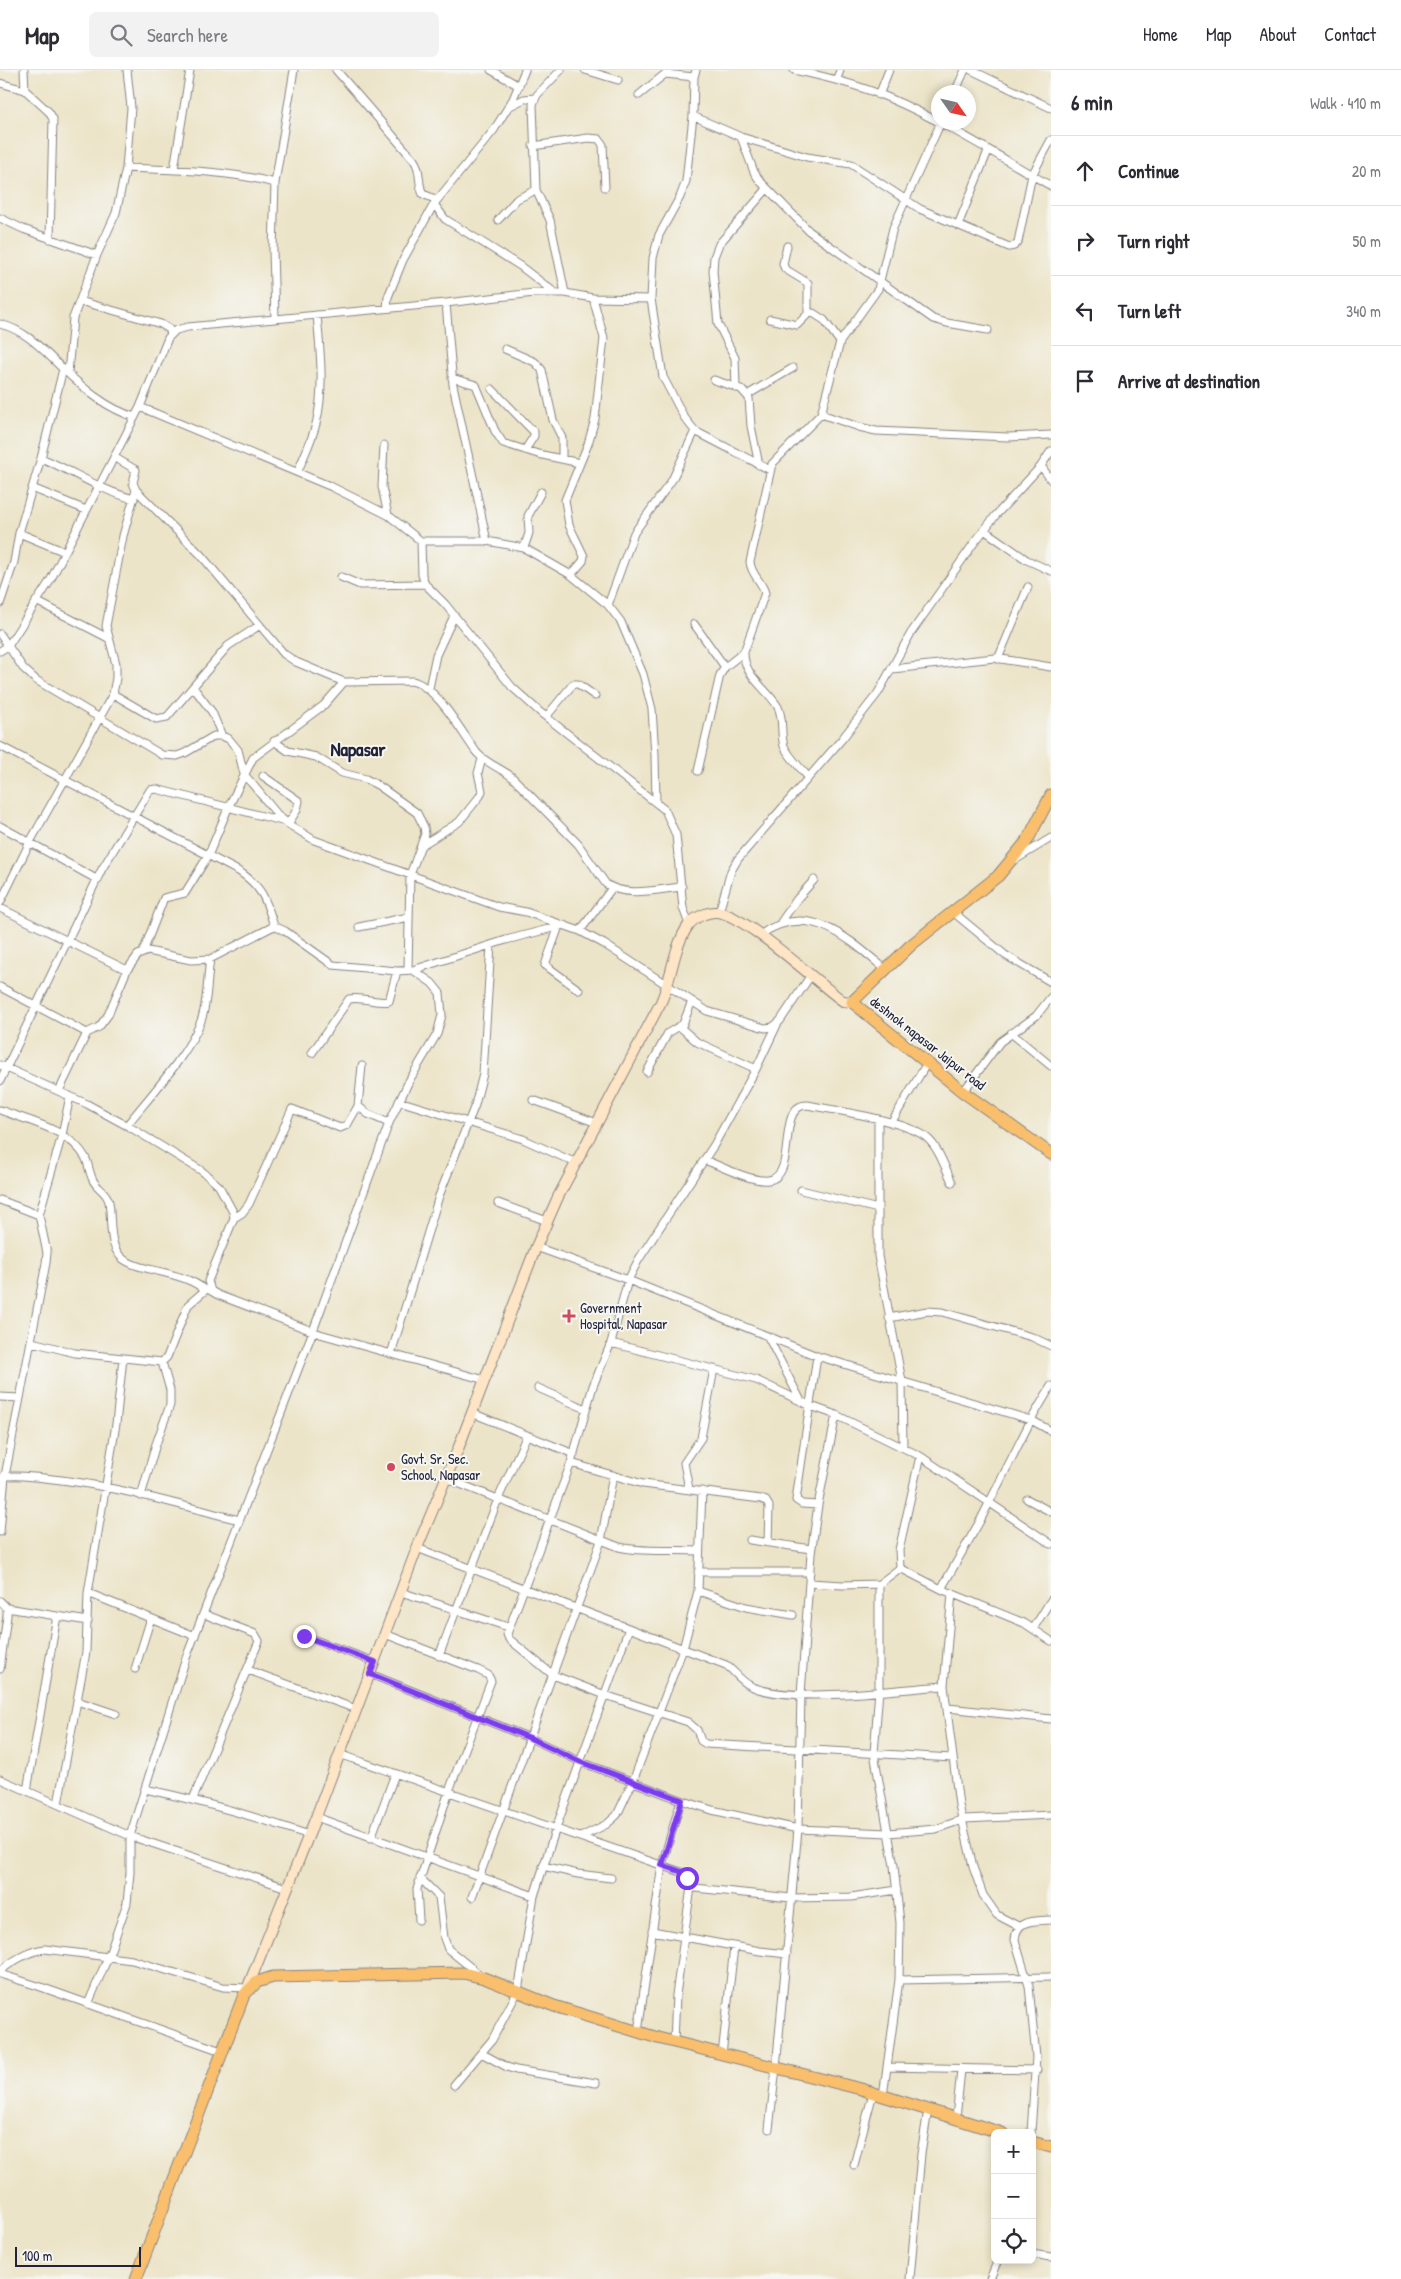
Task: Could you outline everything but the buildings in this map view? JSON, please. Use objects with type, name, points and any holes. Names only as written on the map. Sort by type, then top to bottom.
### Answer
[{"type":"main road","name":"deshnok napasar Jaipur road","points":[[1051,795],[1035,827],[1012,861],[998,876],[911,945],[852,1002],[963,1092],[1051,1154]]},
{"type":"main road","points":[[136,2279],[246,1992],[316,1817],[338,1754],[375,1662],[417,1548],[472,1413],[536,1247],[576,1163],[651,1024],[669,984],[680,939],[689,924],[702,915],[719,912],[731,917],[760,935],[843,1001],[852,1002]]},
{"type":"main road","points":[[246,1992],[257,1982],[273,1977],[463,1973],[484,1978],[554,2006],[638,2032],[878,2094],[991,2129]]},
{"type":"main road","points":[[1036,2143],[1051,2147]]},
{"type":"street","points":[[24,70],[25,90]]},
{"type":"street","points":[[0,604],[14,562],[19,533],[65,371],[72,327],[97,255],[116,212],[126,168],[131,108],[127,70]]},
{"type":"street","points":[[174,170],[190,70]]},
{"type":"street","points":[[275,319],[274,183],[294,70]]},
{"type":"street","points":[[336,70],[414,160],[418,166],[423,194],[435,202],[445,220],[520,266],[554,292]]},
{"type":"street","points":[[491,70],[519,86]]},
{"type":"street","points":[[387,308],[388,297],[403,260],[435,202],[494,130],[519,86],[525,70]]},
{"type":"street","points":[[561,70],[535,98],[533,104],[533,146],[536,190],[550,220],[564,293]]},
{"type":"street","points":[[585,70],[618,80]]},
{"type":"street","points":[[794,70],[837,79],[879,94],[931,119]]},
{"type":"street","points":[[837,79],[840,70]]},
{"type":"street","points":[[879,94],[889,70]]},
{"type":"street","points":[[958,85],[965,70]]},
{"type":"street","points":[[971,70],[1051,108]]},
{"type":"street","points":[[639,95],[665,74],[695,73],[693,116],[686,181],[654,245],[651,299],[663,377],[684,417],[695,431],[770,470]]},
{"type":"street","points":[[0,83],[25,90],[49,112],[53,119],[50,238]]},
{"type":"street","points":[[507,108],[524,99],[535,98]]},
{"type":"street","points":[[693,116],[741,137],[807,158],[851,164],[905,200],[931,214],[1003,245],[1014,246],[1018,242],[1032,174],[1051,140]]},
{"type":"street","points":[[808,777],[785,746],[782,718],[778,708],[747,669],[744,660],[744,652],[765,593],[764,586],[753,574],[750,562],[770,470],[776,459],[821,414],[840,342],[874,295],[881,280],[892,228],[937,130]]},
{"type":"street","points":[[952,130],[1051,186]]},
{"type":"street","points":[[741,137],[754,172],[809,231],[939,322],[988,330]]},
{"type":"street","points":[[533,146],[588,138],[599,139],[602,144],[605,188]]},
{"type":"street","points":[[958,225],[988,151]]},
{"type":"street","points":[[126,168],[240,175],[274,183]]},
{"type":"street","points":[[736,388],[735,358],[718,324],[713,270],[714,257],[719,244],[768,189]]},
{"type":"street","points":[[498,220],[516,199],[536,190]]},
{"type":"street","points":[[0,218],[97,255]]},
{"type":"street","points":[[770,319],[796,325],[808,314],[808,283],[783,264],[787,246]]},
{"type":"street","points":[[0,651],[8,646],[64,552],[140,407],[171,334],[181,328],[554,292],[593,298],[651,299]]},
{"type":"street","points":[[571,575],[583,561],[584,556],[568,525],[565,500],[593,430],[604,348],[602,328],[593,298]]},
{"type":"street","points":[[80,301],[162,324],[169,329],[171,334]]},
{"type":"street","points":[[446,303],[452,378],[487,541]]},
{"type":"street","points":[[808,314],[818,315],[840,342]]},
{"type":"street","points":[[298,471],[316,424],[319,406],[321,365],[317,315]]},
{"type":"street","points":[[0,324],[21,331],[33,339],[65,371],[108,406],[135,417]]},
{"type":"street","points":[[505,348],[535,362],[542,370],[553,420],[562,438],[562,459]]},
{"type":"street","points":[[747,395],[793,368]]},
{"type":"street","points":[[452,378],[476,385],[500,441],[525,450],[580,463]]},
{"type":"street","points":[[714,380],[736,388],[747,395],[759,465]]},
{"type":"street","points":[[492,389],[534,432],[534,436],[525,450]]},
{"type":"street","points":[[140,407],[298,471],[388,515],[421,541],[487,541],[524,548],[571,575],[608,605],[621,622],[647,688],[652,709],[656,802]]},
{"type":"street","points":[[821,414],[876,431],[1008,437],[1051,435]]},
{"type":"street","points":[[608,605],[634,532],[672,480],[695,431]]},
{"type":"street","points":[[384,445],[382,486],[388,515]]},
{"type":"street","points":[[719,912],[731,871],[738,858],[842,738],[878,693],[911,633],[984,530],[1041,466],[1051,451]]},
{"type":"street","points":[[114,457],[136,470],[133,483],[136,490],[201,556],[284,654],[296,662],[344,682],[412,681],[421,683],[429,688],[482,759],[502,769],[512,777],[578,844],[606,884],[612,888],[630,891],[682,887]]},
{"type":"street","points":[[41,458],[68,469],[116,495],[134,499]]},
{"type":"street","points":[[1041,466],[1051,480]]},
{"type":"street","points":[[32,488],[86,510]]},
{"type":"street","points":[[0,904],[30,842],[113,694],[116,664],[106,626],[123,536],[136,490]]},
{"type":"street","points":[[524,548],[529,533],[528,516],[541,492]]},
{"type":"street","points":[[984,530],[1027,560],[1051,571]]},
{"type":"street","points":[[19,533],[64,552]]},
{"type":"street","points":[[421,541],[422,575],[425,584],[454,616],[512,687],[546,717],[656,802],[669,816],[676,836],[683,908],[689,924]]},
{"type":"street","points":[[341,577],[360,585],[425,584]]},
{"type":"street","points":[[998,658],[1028,587]]},
{"type":"street","points":[[36,601],[108,638]]},
{"type":"street","points":[[429,688],[436,655],[454,616]]},
{"type":"street","points":[[694,624],[725,667]]},
{"type":"street","points":[[113,694],[156,718],[162,719],[175,710],[228,646],[260,625]]},
{"type":"street","points":[[0,634],[23,668],[36,680],[154,751],[170,756],[185,753],[214,736],[222,736],[229,740],[238,750],[244,774],[286,823]]},
{"type":"street","points":[[698,771],[717,684],[725,667],[744,652]]},
{"type":"street","points":[[892,668],[998,658],[1051,666]]},
{"type":"street","points":[[59,1091],[88,1033],[105,1022],[127,970],[143,952],[164,898],[185,893],[208,856],[244,774],[256,754],[324,705],[344,682]]},
{"type":"street","points":[[546,717],[573,684],[578,684],[595,696]]},
{"type":"street","points":[[193,687],[208,705],[222,736]]},
{"type":"street","points":[[274,741],[288,751],[316,757],[342,774],[366,779],[386,790],[417,813],[421,819],[424,834],[422,845],[410,875],[411,970]]},
{"type":"street","points":[[0,746],[133,818],[240,872],[259,888],[266,897],[274,926]]},
{"type":"street","points":[[422,845],[459,822],[480,796],[482,791],[478,773],[482,759]]},
{"type":"street","points":[[263,776],[299,800],[297,810],[286,823]]},
{"type":"street","points":[[0,1081],[3,1066],[37,1005],[98,880],[150,790],[156,789],[229,806],[286,823],[314,840],[500,907],[580,932],[604,944],[669,984],[707,1011],[765,1028],[776,1025]]},
{"type":"street","points":[[0,826],[98,880]]},
{"type":"street","points":[[1012,861],[1051,838]]},
{"type":"street","points":[[760,935],[781,922],[797,898],[814,880]]},
{"type":"street","points":[[580,932],[612,888]]},
{"type":"street","points":[[0,908],[127,970]]},
{"type":"street","points":[[953,912],[1005,954],[1051,982]]},
{"type":"street","points":[[359,928],[409,917]]},
{"type":"street","points":[[781,922],[790,921],[822,925],[833,929],[885,969]]},
{"type":"street","points":[[143,952],[148,951],[191,960],[210,959],[274,926]]},
{"type":"street","points":[[274,926],[285,931],[333,965],[397,971],[411,970],[491,945],[562,926]]},
{"type":"street","points":[[562,926],[545,966],[579,990]]},
{"type":"street","points":[[391,1354],[439,1196],[476,1105],[483,1074],[491,945]]},
{"type":"street","points":[[127,1125],[173,1067],[197,1030],[204,1009],[210,959]]},
{"type":"street","points":[[88,2004],[108,1956],[130,1891],[130,1836],[195,1636],[313,1332],[389,1123],[417,1066],[437,1034],[443,1004],[437,988],[411,970]]},
{"type":"street","points":[[312,1053],[349,1000],[360,998],[384,1002],[389,1001],[397,971]]},
{"type":"street","points":[[810,975],[776,1025],[756,1069],[705,1160],[639,1259],[628,1280],[611,1343],[593,1386],[572,1463],[526,1589],[508,1626],[509,1639],[553,1676],[693,1725],[701,1741],[706,1744],[953,1758]]},
{"type":"street","points":[[0,986],[88,1033]]},
{"type":"street","points":[[963,1092],[993,1050],[1012,1033],[1036,1016],[1051,997]]},
{"type":"street","points":[[647,1072],[668,1033],[680,1027],[692,1001]]},
{"type":"street","points":[[680,1027],[697,1042],[756,1069]]},
{"type":"street","points":[[1012,1033],[1022,1044],[1051,1066]]},
{"type":"street","points":[[891,1123],[928,1063]]},
{"type":"street","points":[[3,1066],[70,1096],[127,1125],[210,1178],[229,1203],[234,1218],[233,1226],[211,1273],[207,1288],[188,1305],[167,1357],[162,1362]]},
{"type":"street","points":[[234,1218],[242,1213],[249,1204],[292,1109],[340,1128],[347,1125],[358,1106],[362,1066]]},
{"type":"street","points":[[0,1532],[2,1477],[32,1342],[47,1257],[39,1215],[62,1135],[70,1096]]},
{"type":"street","points":[[533,1100],[597,1123]]},
{"type":"street","points":[[399,1101],[522,1139],[576,1163]]},
{"type":"street","points":[[705,1160],[754,1178],[766,1181],[775,1179],[780,1173],[783,1164],[791,1118],[795,1110],[802,1105],[878,1119],[916,1131],[927,1138],[936,1149],[952,1182]]},
{"type":"street","points":[[358,1106],[368,1114],[389,1123]]},
{"type":"street","points":[[0,1110],[62,1135],[83,1155],[94,1182],[108,1196],[113,1241],[121,1257],[132,1263],[189,1279],[218,1296],[313,1332],[485,1380]]},
{"type":"street","points":[[878,1119],[878,1256],[902,1381],[904,1447]]},
{"type":"street","points":[[801,1190],[878,1209]]},
{"type":"street","points":[[0,1200],[39,1215]]},
{"type":"street","points":[[498,1203],[547,1221]]},
{"type":"street","points":[[536,1247],[628,1280],[817,1356],[1031,1420],[1051,1431]]},
{"type":"street","points":[[889,1318],[927,1311],[942,1312],[1032,1337],[1051,1346]]},
{"type":"street","points":[[768,1337],[801,1401]]},
{"type":"street","points":[[32,1342],[75,1353],[162,1362]]},
{"type":"street","points":[[611,1343],[756,1380],[811,1406],[836,1415],[920,1456],[1051,1544]]},
{"type":"street","points":[[817,1356],[796,1500],[802,1504],[818,1505]]},
{"type":"street","points":[[58,1804],[87,1646],[88,1592],[116,1424],[123,1358]]},
{"type":"street","points":[[141,1496],[170,1405],[170,1390],[162,1362]]},
{"type":"street","points":[[689,1489],[684,1463],[701,1438],[714,1369]]},
{"type":"street","points":[[941,1589],[980,1521],[988,1501],[1051,1386]]},
{"type":"street","points":[[538,1388],[586,1409]]},
{"type":"street","points":[[0,1397],[20,1398]]},
{"type":"street","points":[[472,1413],[574,1454]]},
{"type":"street","points":[[769,2129],[798,1829],[801,1694],[812,1549],[818,1505],[836,1415]]},
{"type":"street","points":[[439,1656],[458,1610],[498,1499],[527,1435]]},
{"type":"street","points":[[900,1568],[899,1550],[920,1456]]},
{"type":"street","points":[[572,1463],[643,1484],[766,1501],[769,1506],[768,1543]]},
{"type":"street","points":[[472,1896],[601,1541],[613,1476]]},
{"type":"street","points":[[2,1477],[60,1479],[105,1487],[239,1520]]},
{"type":"street","points":[[445,1478],[601,1541],[634,1550],[699,1551]]},
{"type":"street","points":[[582,1837],[614,1820],[633,1781],[683,1649],[698,1591],[702,1491]]},
{"type":"street","points":[[1027,1499],[1051,1512]]},
{"type":"street","points":[[750,1540],[812,1549]]},
{"type":"street","points":[[417,1548],[726,1665],[745,1682],[754,1687],[770,1691],[801,1694],[831,1694],[944,1686]]},
{"type":"street","points":[[810,1583],[843,1585],[879,1584],[900,1568]]},
{"type":"street","points":[[900,1568],[941,1589],[1033,1629],[1051,1641]]},
{"type":"street","points":[[698,1572],[810,1572]]},
{"type":"street","points":[[854,2165],[887,2066],[899,1980],[900,1923],[897,1890],[874,1754],[879,1690],[879,1584]]},
{"type":"street","points":[[698,1591],[746,1607],[793,1615]]},
{"type":"street","points":[[88,1592],[195,1636]]},
{"type":"street","points":[[401,1592],[508,1626]]},
{"type":"street","points":[[952,1593],[944,1686],[959,1805],[964,1819],[973,1867],[983,1895],[997,1915],[1018,1926]]},
{"type":"street","points":[[1033,1629],[1051,1600]]},
{"type":"street","points":[[0,1601],[7,1608],[88,1621]]},
{"type":"street","points":[[0,1668],[7,1608]]},
{"type":"street","points":[[193,1799],[248,1670],[258,1640],[258,1637],[204,1614]]},
{"type":"street","points":[[27,1791],[57,1616]]},
{"type":"street","points":[[135,1669],[151,1618]]},
{"type":"street","points":[[454,2085],[492,2040],[518,1991],[534,1896],[543,1866],[629,1628]]},
{"type":"street","points":[[385,1634],[478,1670],[490,1678],[490,1685],[449,1791],[420,1878],[416,1894],[419,1920]]},
{"type":"street","points":[[304,1636],[375,1662]]},
{"type":"street","points":[[248,1670],[356,1709]]},
{"type":"street","points":[[370,1674],[530,1738],[581,1762],[682,1800],[712,1810],[798,1829],[888,1833],[936,1829],[964,1819],[1051,1815]]},
{"type":"street","points":[[77,1701],[116,1714]]},
{"type":"street","points":[[948,1708],[1051,1719]]},
{"type":"street","points":[[338,1754],[685,1874],[691,1887],[676,1995],[674,2042]]},
{"type":"street","points":[[371,1838],[395,1774]]},
{"type":"street","points":[[0,1779],[130,1836],[287,1888]]},
{"type":"street","points":[[145,1789],[193,1799],[251,1815],[308,1834]]},
{"type":"street","points":[[638,2032],[662,1865],[682,1800]]},
{"type":"street","points":[[316,1817],[371,1838],[480,1874],[534,1896]]},
{"type":"street","points":[[543,1866],[573,1874],[610,1878]]},
{"type":"street","points":[[420,1878],[439,1897],[444,1938],[448,1949],[484,1978]]},
{"type":"street","points":[[691,1887],[791,1898],[851,1897],[897,1890]]},
{"type":"street","points":[[1018,1926],[1026,1922],[1051,1920]]},
{"type":"street","points":[[1018,1926],[1015,1940],[1027,1977],[1036,2070],[1031,2129]]},
{"type":"street","points":[[652,1930],[734,1947],[786,1954]]},
{"type":"street","points":[[722,2055],[734,1947]]},
{"type":"street","points":[[0,1972],[23,1955],[40,1950],[132,1960],[246,1992]]},
{"type":"street","points":[[0,1972],[224,2052]]},
{"type":"street","points":[[899,1980],[1051,1977]]},
{"type":"street","points":[[481,2053],[507,2067],[596,2084]]},
{"type":"street","points":[[887,2066],[961,2070],[1036,2070]]},
{"type":"street","points":[[956,2118],[961,2070]]},
{"type":"street","points":[[910,2279],[921,2154],[928,2110]]},
{"type":"street","points":[[1036,2255],[1051,2258]]},
{"type":"street","points":[[990,2279],[996,2264]]},
{"type":"place","name":"Government Hospital, Napasar","points":[[569,1316]]},
{"type":"place","name":"Govt. Sr. Sec. School, Napasar","points":[[391,1467]]},
{"type":"district","name":"Napasar","points":[[358,749]]},
{"type":"route","points":[[304,1636],[375,1662],[370,1674],[530,1738],[581,1762],[682,1800],[662,1865],[682,1872],[687,1878]]}]
